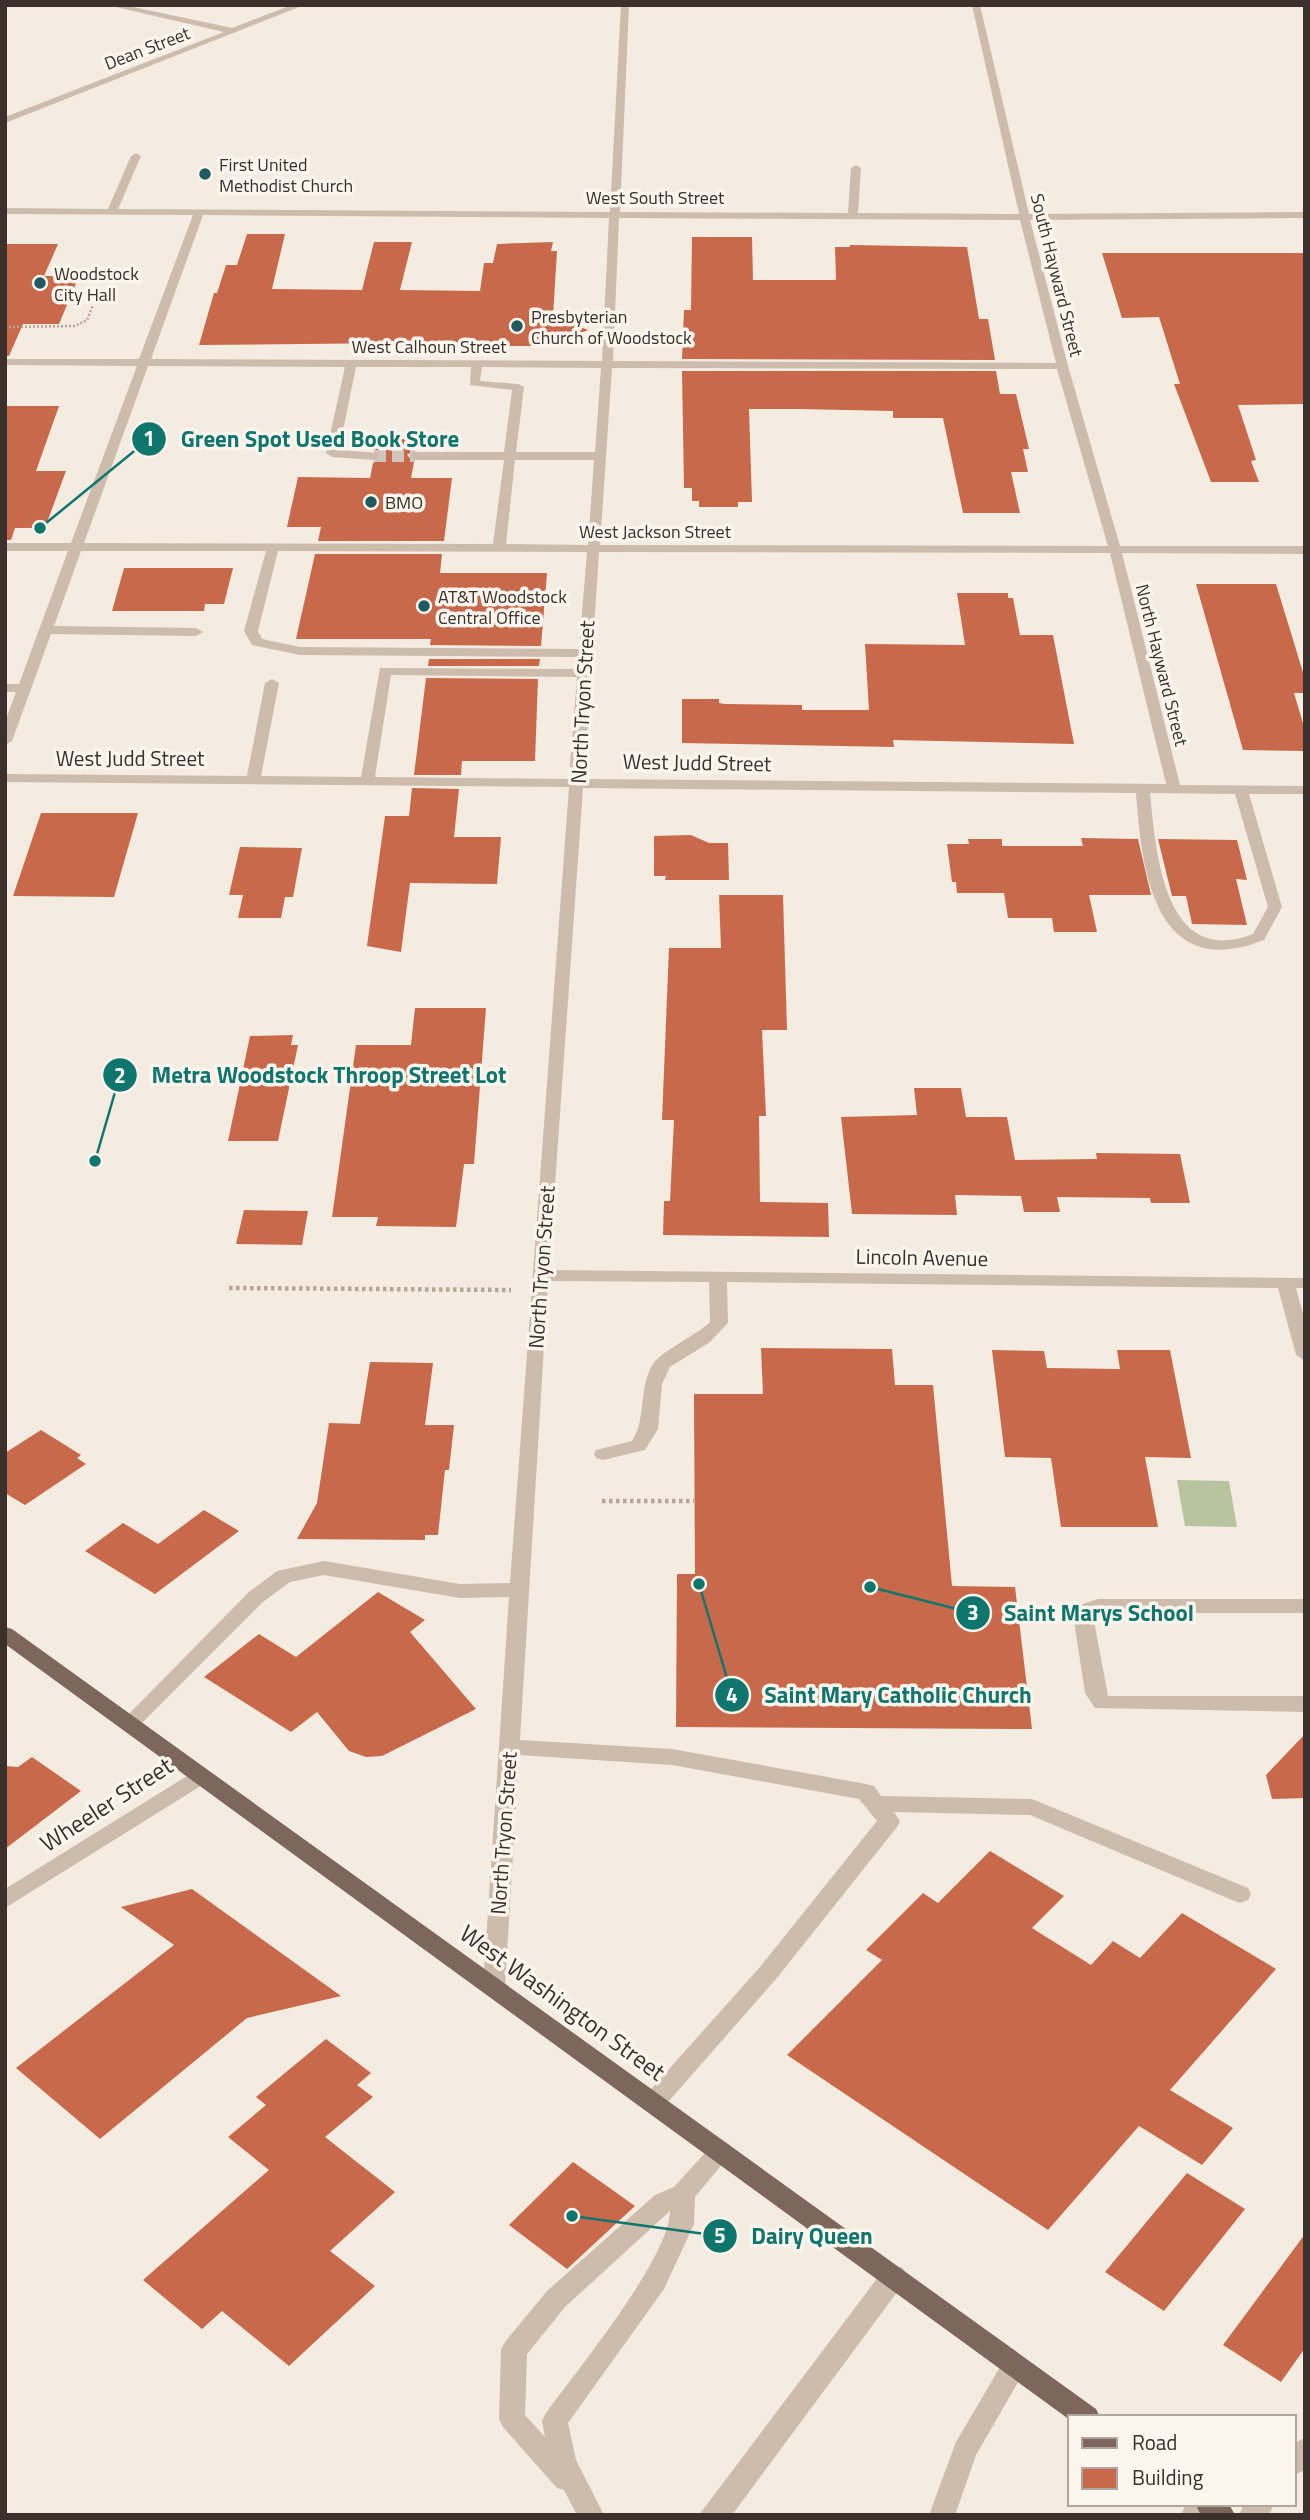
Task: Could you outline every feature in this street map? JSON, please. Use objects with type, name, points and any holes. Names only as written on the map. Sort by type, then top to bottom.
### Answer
[{"type":"main road","name":"West Washington Street","points":[[5,1634],[1084,2415]]},
{"type":"street","points":[[111,5],[233,31]]},
{"type":"street","name":"Dean Street","points":[[5,120],[300,5]]},
{"type":"street","name":"North Tryon Street","points":[[494,1986],[539,1283],[577,782],[591,549],[607,364],[625,5]]},
{"type":"street","name":"South Hayward Street","points":[[976,5],[1024,217],[1062,366],[1115,550]]},
{"type":"street","points":[[112,211],[136,156]]},
{"type":"street","points":[[853,216],[856,168]]},
{"type":"street","name":"West South Street","points":[[5,211],[1024,217],[1305,215]]},
{"type":"street","points":[[5,741],[200,212]]},
{"type":"street","name":"West Calhoun Street","points":[[5,362],[1062,366]]},
{"type":"street","points":[[351,363],[332,453],[374,456]]},
{"type":"street","points":[[477,363],[474,383],[519,387],[499,548]]},
{"type":"street","points":[[415,456],[599,456]]},
{"type":"street","name":"West Jackson Street","points":[[5,547],[1305,550]]},
{"type":"street","points":[[273,547],[251,631],[257,642],[300,651],[585,653]]},
{"type":"street","name":"North Hayward Street","points":[[1115,550],[1174,789]]},
{"type":"street","points":[[46,630],[196,632]]},
{"type":"street","points":[[367,781],[385,671],[584,673]]},
{"type":"street","points":[[253,780],[272,683]]},
{"type":"street","points":[[5,688],[26,688]]},
{"type":"street","name":"West Judd Street","points":[[5,778],[1305,790]]},
{"type":"street","points":[[1143,789],[1149,862],[1165,906],[1187,935],[1212,945],[1233,946],[1259,937],[1275,907],[1241,789]]},
{"type":"street","points":[[603,1454],[638,1446],[649,1429],[653,1384],[662,1363],[704,1338],[719,1323],[718,1277]]},
{"type":"street","name":"Lincoln Avenue","points":[[539,1283],[718,1277],[1305,1283]]},
{"type":"street","points":[[1286,1283],[1305,1355]]},
{"type":"street","points":[[130,1724],[256,1597],[284,1576],[324,1568],[460,1591],[519,1590]]},
{"type":"street","points":[[1305,1606],[1098,1606],[1087,1610],[1084,1621],[1095,1693],[1102,1703],[1305,1704]]},
{"type":"street","points":[[509,1748],[673,1757],[866,1792],[889,1821],[768,1973],[653,2103]]},
{"type":"street","name":"Wheeler Street","points":[[5,1900],[200,1776]]},
{"type":"street","points":[[875,1804],[1032,1807],[1240,1895]]},
{"type":"street","points":[[578,2492],[512,2419],[513,2350],[556,2300],[664,2202],[683,2194],[721,2151]]},
{"type":"street","points":[[591,2515],[563,2462],[555,2421],[655,2281],[682,2224],[683,2194]]},
{"type":"street","points":[[712,2515],[720,2510],[764,2454],[833,2353],[894,2277]]},
{"type":"street","points":[[942,2515],[965,2450],[1015,2365]]},
{"type":"path","points":[[5,327],[75,326],[87,320],[93,305]]},
{"type":"path","points":[[229,1288],[539,1283]]},
{"type":"path","points":[[602,1501],[694,1501]]},
{"type":"green space","points":[[1177,1480],[1229,1481],[1237,1527],[1185,1526]]},
{"type":"building","points":[[247,234],[285,234],[272,289],[362,290],[374,242],[412,242],[400,290],[480,291],[484,263],[493,263],[497,244],[553,242],[551,251],[557,251],[553,316],[588,330],[547,346],[508,346],[495,342],[199,345],[214,293],[217,293],[226,265],[237,265]]},
{"type":"building","points":[[692,237],[752,237],[753,280],[836,280],[835,247],[967,247],[979,319],[988,319],[995,360],[682,359],[684,310],[691,310]]},
{"type":"building","name":"Woodstock City Hall","points":[[5,244],[58,244],[44,276],[79,276],[59,324],[23,324],[9,356],[5,356]]},
{"type":"building","points":[[1102,253],[1305,253],[1305,404],[1238,405],[1256,460],[1251,461],[1259,482],[1211,482],[1174,384],[1180,384],[1159,317],[1122,318]]},
{"type":"building","points":[[682,371],[996,371],[1000,394],[1016,394],[1029,449],[1023,449],[1028,472],[1011,472],[1020,513],[963,513],[943,418],[893,418],[893,411],[800,409],[749,409],[752,502],[738,502],[738,507],[699,507],[699,501],[692,501],[692,488],[684,488]]},
{"type":"building","points":[[5,406],[59,406],[36,471],[66,471],[45,528],[15,528],[11,540],[5,540]]},
{"type":"building","name":"BMO","points":[[377,439],[418,439],[416,449],[407,455],[414,462],[411,478],[452,478],[444,541],[318,541],[321,527],[287,527],[298,477],[370,478],[373,463],[381,459],[380,451],[375,450]]},
{"type":"building","name":"AT&T Woodstock Central Office","points":[[315,554],[442,554],[440,573],[547,573],[541,646],[430,645],[431,639],[296,639]]},
{"type":"building","points":[[124,568],[233,568],[224,604],[205,604],[204,611],[112,611]]},
{"type":"building","points":[[1196,584],[1276,584],[1305,679],[1305,693],[1294,693],[1305,730],[1305,751],[1243,750]]},
{"type":"building","points":[[957,593],[1008,593],[1008,598],[1013,598],[1020,635],[1053,635],[1074,744],[893,740],[894,747],[682,743],[682,699],[719,699],[719,703],[724,704],[802,705],[802,710],[869,710],[865,644],[965,645]]},
{"type":"building","points":[[429,659],[540,659],[539,666],[428,666]]},
{"type":"building","points":[[426,678],[538,679],[535,761],[462,761],[461,775],[414,775]]},
{"type":"building","points":[[412,788],[459,789],[454,837],[501,837],[497,884],[410,883],[401,952],[367,946],[385,816],[409,816]]},
{"type":"building","points":[[41,813],[138,813],[114,897],[13,896]]},
{"type":"building","points":[[691,835],[709,843],[728,843],[729,880],[665,880],[666,876],[654,876],[654,836]]},
{"type":"building","points":[[1081,838],[1138,839],[1151,895],[1089,895],[1097,932],[1054,932],[1052,918],[1008,918],[1004,893],[957,893],[956,882],[952,882],[947,844],[969,844],[968,839],[1002,839],[1002,846],[1083,846]]},
{"type":"building","points":[[1158,839],[1237,840],[1247,880],[1236,879],[1247,925],[1192,924],[1186,896],[1172,896]]},
{"type":"building","points":[[240,847],[302,848],[293,897],[285,897],[281,918],[238,918],[243,895],[229,895]]},
{"type":"building","points":[[719,895],[783,895],[787,1030],[762,1030],[766,1116],[759,1116],[760,1202],[828,1203],[829,1237],[663,1235],[664,1201],[670,1201],[674,1120],[662,1120],[669,948],[721,948]]},
{"type":"building","points":[[415,1008],[486,1008],[474,1164],[464,1164],[456,1227],[376,1226],[378,1217],[332,1217],[356,1045],[411,1045]]},
{"type":"building","points":[[293,1035],[291,1045],[298,1045],[278,1141],[228,1141],[250,1036]]},
{"type":"building","points":[[914,1088],[961,1088],[966,1117],[1007,1117],[1015,1160],[1097,1159],[1096,1153],[1180,1154],[1190,1203],[1151,1203],[1150,1198],[1057,1197],[1060,1212],[1024,1212],[1021,1196],[955,1195],[957,1215],[852,1214],[841,1117],[917,1115]]},
{"type":"building","points":[[244,1210],[308,1211],[302,1245],[236,1244]]},
{"type":"building","points":[[761,1348],[892,1349],[895,1385],[933,1385],[952,1586],[1015,1587],[1032,1729],[676,1727],[677,1574],[695,1574],[694,1394],[763,1394]]},
{"type":"building","points":[[992,1350],[1044,1351],[1047,1368],[1120,1369],[1117,1350],[1170,1350],[1191,1458],[1145,1457],[1158,1527],[1061,1527],[1051,1458],[1005,1457]]},
{"type":"building","points":[[370,1362],[433,1363],[425,1425],[454,1425],[449,1470],[445,1470],[438,1535],[425,1535],[425,1540],[297,1539],[317,1503],[329,1423],[360,1424]]},
{"type":"building","points":[[41,1430],[81,1455],[77,1458],[86,1464],[25,1505],[5,1493],[5,1453]]},
{"type":"building","points":[[204,1510],[239,1531],[155,1594],[85,1551],[123,1523],[158,1544]]},
{"type":"building","points":[[378,1592],[425,1620],[410,1632],[476,1709],[382,1756],[366,1757],[349,1751],[317,1712],[291,1732],[204,1677],[259,1634],[296,1657]]},
{"type":"building","points":[[1305,1734],[1305,1798],[1272,1799],[1266,1775]]},
{"type":"building","points":[[32,1757],[81,1791],[5,1849],[5,1766],[18,1767]]},
{"type":"building","points":[[990,1851],[1064,1896],[1032,1928],[1091,1965],[1113,1941],[1140,1958],[1182,1913],[1276,1969],[1170,2090],[1233,2128],[1202,2165],[1139,2126],[1048,2230],[787,2055],[882,1960],[866,1950],[923,1893],[938,1903]]},
{"type":"building","points":[[192,1889],[341,1996],[247,2018],[100,2139],[16,2068],[174,1945],[121,1907]]},
{"type":"building","points":[[326,2039],[371,2073],[357,2085],[373,2097],[325,2137],[395,2192],[330,2251],[375,2286],[289,2366],[222,2311],[202,2329],[143,2280],[269,2170],[228,2137],[266,2105],[256,2097]]},
{"type":"building","points":[[573,2162],[635,2206],[567,2269],[509,2225]]},
{"type":"building","points":[[1187,2173],[1245,2209],[1164,2311],[1105,2272]]},
{"type":"building","points":[[1305,2234],[1305,2348],[1281,2382],[1223,2345]]},
{"type":"tunnel","points":[[374,456],[415,456]]},
{"type":"place","name":"First United Methodist Church","points":[[205,174]]},
{"type":"place","name":"Woodstock City Hall","points":[[40,283]]},
{"type":"place","name":"Presbyterian Church of Woodstock","points":[[517,326]]},
{"type":"place","name":"BMO","points":[[371,502]]},
{"type":"place","name":"Green Spot Used Book Store","points":[[40,528]]},
{"type":"place","name":"AT&T Woodstock Central Office","points":[[424,606]]},
{"type":"place","name":"Metra Woodstock Throop Street Lot","points":[[95,1161]]},
{"type":"place","name":"Saint Mary Catholic Church","points":[[699,1584]]},
{"type":"place","name":"Saint Marys School","points":[[870,1587]]},
{"type":"place","name":"Dairy Queen","points":[[572,2216]]}]
